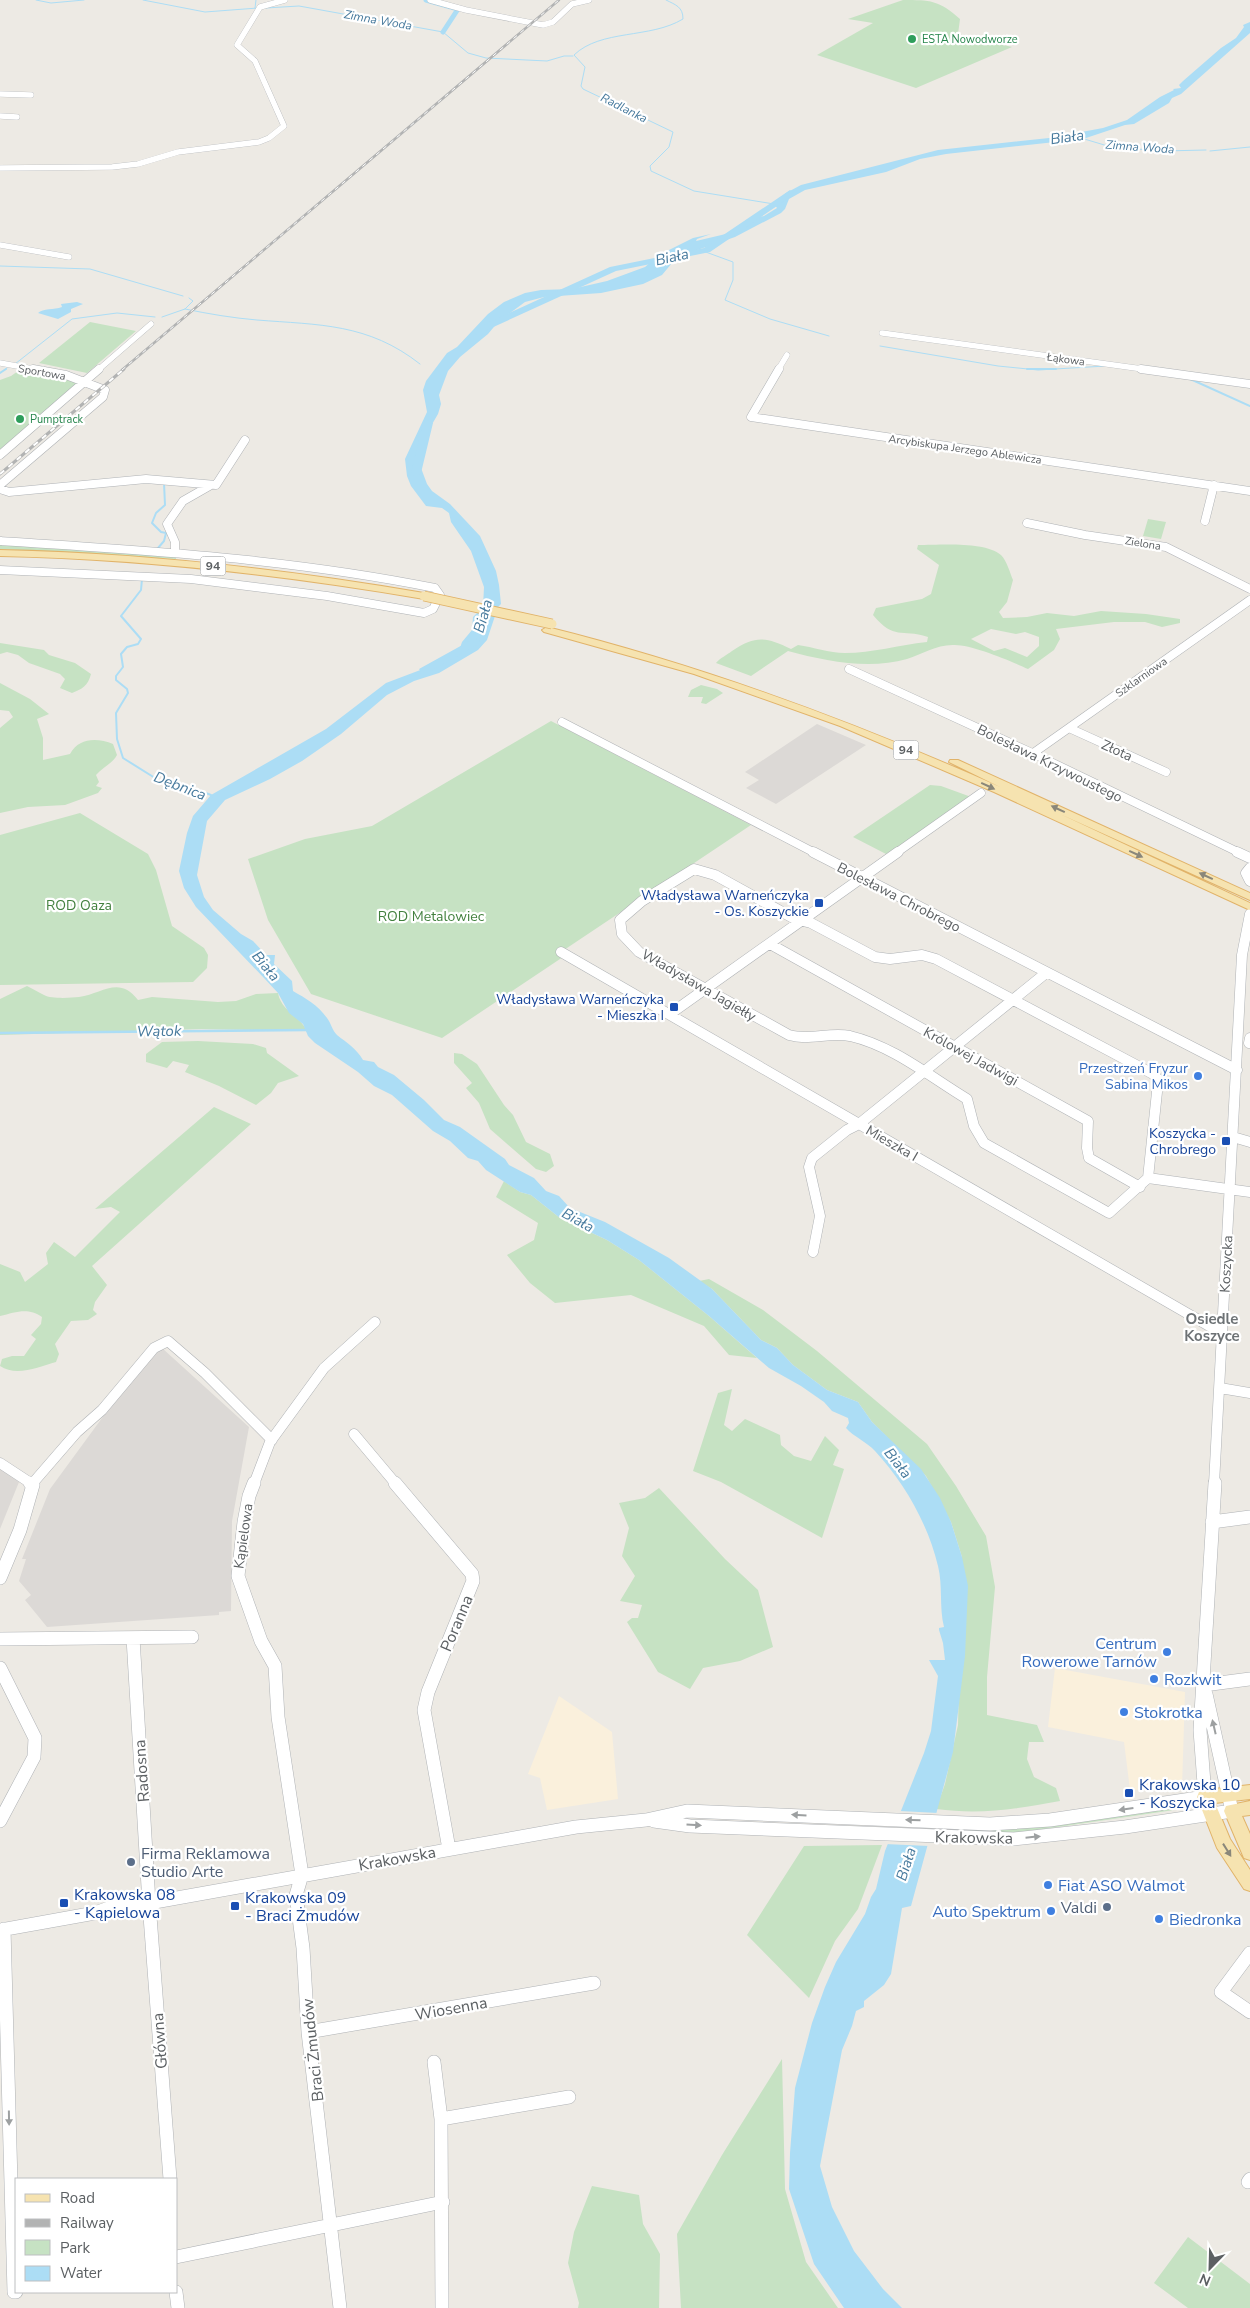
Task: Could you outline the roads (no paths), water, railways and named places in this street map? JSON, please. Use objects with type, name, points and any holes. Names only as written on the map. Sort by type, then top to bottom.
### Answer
[{"type":"main road","name":"94","points":[[0,552],[202,565],[312,578],[422,599],[550,627],[702,666],[854,720],[981,773],[1250,897]]},
{"type":"main road","name":"94","points":[[0,559],[96,562],[199,570],[422,599]]},
{"type":"main road","name":"94","points":[[550,627],[696,672],[843,724],[970,778],[1250,907]]},
{"type":"main road","name":"Krakowska","points":[[1205,1797],[1250,1792]]},
{"type":"main road","points":[[1205,1797],[1223,1843],[1250,1884]]},
{"type":"main road","name":"Krakowska","points":[[1232,1810],[1250,1808]]},
{"type":"main road","points":[[1232,1810],[1250,1853]]},
{"type":"street","points":[[0,168],[126,166],[178,152],[251,144],[269,138],[284,126],[256,61],[238,44],[260,7],[285,0]]},
{"type":"street","points":[[430,0],[466,10],[543,25],[553,22],[572,4],[589,0]]},
{"type":"street","points":[[0,94],[31,95]]},
{"type":"street","points":[[0,116],[16,117]]},
{"type":"street","points":[[0,245],[69,257]]},
{"type":"street","points":[[0,455],[4,448],[151,324]]},
{"type":"street","name":"Łąkowa","points":[[882,333],[1250,384]]},
{"type":"street","name":"Arcybiskupa Jerzego Ablewicza","points":[[787,355],[751,417],[1250,491]]},
{"type":"street","name":"Sportowa","points":[[0,363],[66,375],[105,390],[102,397],[0,485]]},
{"type":"street","points":[[0,489],[4,492],[20,491],[146,479],[216,485],[245,440]]},
{"type":"street","points":[[175,552],[176,547],[167,524],[183,501],[211,485]]},
{"type":"street","points":[[1205,521],[1214,486]]},
{"type":"street","name":"Zielona","points":[[1027,523],[1085,535],[1166,547],[1250,589]]},
{"type":"street","points":[[0,541],[175,552],[301,567],[435,588],[440,595],[433,609],[424,613],[327,596],[191,579],[0,570]]},
{"type":"street","name":"Szklarniowa","points":[[1032,754],[1250,600]]},
{"type":"street","name":"Bolesława Krzywoustego","points":[[849,668],[1250,858]]},
{"type":"street","name":"Bolesława Chrobrego","points":[[562,722],[1222,1064],[1237,1070]]},
{"type":"street","name":"Złota","points":[[1069,728],[1166,772]]},
{"type":"street","points":[[670,1014],[980,793]]},
{"type":"street","points":[[1250,868],[1246,873],[1250,881]]},
{"type":"street","name":"Władysława Jagiełły","points":[[694,869],[715,875],[795,918],[811,923],[875,957],[890,959],[922,955],[936,959],[1142,1067],[1157,1078],[1148,1178],[1109,1213],[984,1143],[974,1126],[968,1099],[867,1040],[837,1034],[812,1038],[795,1038],[704,988],[639,952],[625,940],[621,932],[620,920],[623,915],[694,869]]},
{"type":"street","name":"Koszycka","points":[[1205,1797],[1200,1730],[1204,1685],[1238,1041],[1245,933],[1250,914]]},
{"type":"street","name":"Królowej Jadwigi","points":[[770,944],[1088,1121],[1087,1148],[1089,1158],[1140,1187]]},
{"type":"street","name":"Mieszka I","points":[[561,952],[1223,1334]]},
{"type":"street","points":[[813,1252],[820,1216],[808,1167],[812,1158],[847,1130],[859,1124],[1046,973]]},
{"type":"street","points":[[1238,1041],[1250,1041]]},
{"type":"street","points":[[1233,1137],[1250,1142]]},
{"type":"street","points":[[1148,1178],[1250,1192]]},
{"type":"street","name":"Kąpielowa","points":[[302,1875],[278,1717],[274,1666],[261,1641],[238,1576],[249,1496],[257,1472],[272,1440],[324,1368],[375,1322]]},
{"type":"street","points":[[0,1578],[20,1530],[32,1484],[77,1432],[102,1410],[154,1348],[168,1341],[205,1373],[272,1440]]},
{"type":"street","points":[[1220,1388],[1250,1393]]},
{"type":"street","name":"Poranna","points":[[354,1434],[472,1574],[473,1582],[428,1692],[424,1710],[449,1849]]},
{"type":"street","points":[[0,1463],[32,1484]]},
{"type":"street","points":[[1212,1522],[1250,1517]]},
{"type":"street","points":[[0,1639],[192,1636]]},
{"type":"street","name":"Radosna","points":[[133,1638],[149,1903]]},
{"type":"street","points":[[0,1668],[35,1738],[34,1757],[0,1821]]},
{"type":"street","points":[[1204,1685],[1250,1679]]},
{"type":"street","name":"Koszycka","points":[[1204,1685],[1228,1794]]},
{"type":"street","points":[[1228,1794],[1232,1810]]},
{"type":"street","name":"Krakowska","points":[[2,1929],[96,1913],[117,1915],[127,1913],[149,1903],[302,1875],[576,1827],[646,1820],[687,1811],[990,1824],[1050,1820],[1205,1797]]},
{"type":"street","name":"Krakowska","points":[[646,1820],[690,1826],[956,1838],[1024,1838],[1124,1827],[1232,1810]]},
{"type":"street","name":"Braci Żmudów","points":[[302,1875],[296,1895],[303,1948],[308,2032],[332,2225],[340,2308]]},
{"type":"street","name":"Główna","points":[[149,1903],[170,2178]]},
{"type":"street","points":[[2,1929],[15,2292]]},
{"type":"street","points":[[1250,1953],[1221,1992],[1250,2012]]},
{"type":"street","name":"Wiosenna","points":[[308,2032],[594,1983]]},
{"type":"street","points":[[434,2062],[441,2120],[442,2308]]},
{"type":"street","points":[[441,2120],[569,2097]]},
{"type":"street","points":[[178,2257],[442,2202]]},
{"type":"street","points":[[176,2293],[178,2308]]},
{"type":"water","points":[[1250,22],[1250,33],[1181,94],[1134,124],[1125,125],[1083,139],[946,154],[920,159],[886,172],[805,190],[789,199],[781,213],[735,237],[677,257],[662,275],[643,284],[601,293],[544,297],[525,302],[498,322],[488,334],[460,357],[448,371],[439,395],[441,404],[438,414],[424,438],[421,452],[421,468],[427,484],[432,491],[450,504],[480,536],[496,571],[501,604],[498,607],[487,640],[478,650],[439,673],[414,681],[387,695],[341,734],[302,761],[270,779],[225,800],[207,821],[197,875],[204,897],[213,910],[241,934],[253,941],[266,955],[275,955],[274,964],[292,981],[293,991],[320,1009],[335,1033],[354,1049],[363,1060],[374,1062],[378,1067],[394,1075],[444,1120],[460,1127],[505,1159],[509,1165],[534,1178],[546,1191],[559,1196],[570,1208],[605,1222],[669,1258],[712,1289],[761,1340],[777,1348],[793,1365],[827,1390],[858,1402],[872,1422],[921,1469],[940,1498],[951,1522],[962,1557],[968,1586],[965,1656],[953,1752],[911,1906],[902,1908],[891,1974],[884,1985],[864,2001],[864,2007],[856,2011],[842,2050],[820,2166],[832,2207],[854,2251],[883,2289],[902,2308],[844,2308],[814,2264],[789,2189],[795,2088],[812,2023],[825,1987],[836,1962],[865,1914],[876,1889],[885,1851],[931,1731],[938,1676],[929,1660],[945,1660],[939,1630],[939,1628],[944,1627],[938,1566],[934,1550],[921,1519],[914,1504],[886,1463],[872,1448],[846,1428],[849,1423],[848,1418],[832,1411],[824,1402],[801,1386],[769,1368],[709,1316],[639,1260],[607,1240],[560,1218],[531,1195],[520,1192],[486,1170],[478,1161],[468,1158],[450,1141],[433,1131],[392,1095],[374,1086],[358,1072],[315,1043],[308,1036],[303,1024],[289,1013],[278,993],[196,907],[184,888],[179,871],[187,833],[193,816],[211,795],[326,729],[386,683],[423,669],[459,651],[462,642],[472,630],[473,617],[483,607],[484,587],[471,551],[451,522],[449,513],[442,508],[426,506],[411,486],[407,476],[405,459],[427,412],[423,390],[426,381],[447,353],[457,347],[488,314],[504,302],[525,293],[541,290],[572,289],[607,281],[645,267],[659,255],[693,238],[711,234],[696,241],[730,233],[751,219],[764,216],[777,208],[774,204],[786,193],[801,185],[938,150],[1049,138],[1103,128],[1127,120],[1173,89],[1181,88],[1179,85],[1183,81],[1221,48],[1236,38],[1244,27],[1243,25]]},
{"type":"water","points":[[77,302],[83,304],[71,309],[71,312],[58,319],[38,313],[43,310],[62,307],[61,304]]},
{"type":"waterway","name":"Zimna Woda","points":[[36,0],[51,3],[84,0]]},
{"type":"waterway","name":"Zimna Woda","points":[[143,0],[205,12],[258,8]]},
{"type":"waterway","points":[[255,8],[256,0]]},
{"type":"waterway","points":[[426,0],[458,9],[443,32]]},
{"type":"waterway","name":"Radlanka","points":[[666,0],[680,9],[683,19],[656,29],[598,41],[574,55],[585,67],[581,86],[583,89],[673,132],[669,147],[650,166],[651,171],[694,191],[774,204]]},
{"type":"waterway","name":"Zimna Woda","points":[[266,8],[299,6],[443,32],[468,53],[486,58],[547,61],[564,56],[573,56]]},
{"type":"waterway","name":"Zimna Woda","points":[[1081,138],[1111,147],[1163,151],[1206,150]]},
{"type":"waterway","name":"Zimna Woda","points":[[1210,151],[1250,147]]},
{"type":"waterway","name":"Biała","points":[[480,333],[486,327],[613,269],[707,250],[790,193]]},
{"type":"waterway","points":[[707,250],[703,251],[733,262],[733,280],[725,300],[770,319],[829,336]]},
{"type":"waterway","points":[[0,266],[90,269],[183,296]]},
{"type":"waterway","points":[[185,309],[193,301],[189,298]]},
{"type":"waterway","points":[[162,317],[185,309]]},
{"type":"waterway","points":[[185,309],[239,318],[342,328],[362,333],[381,341],[401,351],[420,364]]},
{"type":"waterway","points":[[15,364],[72,319],[117,313],[155,317]]},
{"type":"waterway","points":[[880,346],[998,366],[1028,369]]},
{"type":"waterway","points":[[1055,369],[1106,366]]},
{"type":"waterway","points":[[0,373],[6,369]]},
{"type":"waterway","points":[[1028,369],[1055,369]]},
{"type":"waterway","points":[[1028,369],[1055,369]]},
{"type":"waterway","points":[[1188,378],[1250,406]]},
{"type":"waterway","name":"Biała","points":[[416,473],[428,423]]},
{"type":"waterway","name":"Dębnica","points":[[158,548],[164,541],[166,533],[161,532],[152,523],[156,513],[165,505],[164,483]]},
{"type":"waterway","name":"Dębnica","points":[[142,579],[141,590],[121,616],[141,639],[138,644],[127,647],[121,654],[123,667],[116,676],[116,680],[127,689],[128,693],[116,713],[117,739],[123,758],[163,783],[198,790],[211,795],[212,798]]},
{"type":"waterway","name":"Biała","points":[[425,669],[475,642]]},
{"type":"waterway","name":"Wątok","points":[[0,1033],[308,1030]]},
{"type":"railway","points":[[122,370],[559,0]]},
{"type":"railway","points":[[0,474],[124,369]]},
{"type":"place","name":"ESTA Nowodworze","points":[[912,39]]},
{"type":"place","name":"Pumptrack","points":[[20,419]]},
{"type":"place","name":"Władysława Warneńczyka - Os. Koszyckie","points":[[819,903]]},
{"type":"place","name":"Władysława Warneńczyka - Mieszka I","points":[[674,1007]]},
{"type":"place","name":"Przestrzeń Fryzur Sabina Mikos","points":[[1198,1076]]},
{"type":"place","name":"Koszycka - Chrobrego","points":[[1226,1141]]},
{"type":"place","name":"Centrum Rowerowe Tarnów","points":[[1167,1652]]},
{"type":"place","name":"Rozkwit","points":[[1154,1679]]},
{"type":"place","name":"Stokrotka","points":[[1124,1712]]},
{"type":"place","name":"Krakowska 10 - Koszycka","points":[[1129,1793]]},
{"type":"place","name":"Firma Reklamowa Studio Arte","points":[[131,1862]]},
{"type":"place","name":"Fiat ASO Walmot","points":[[1048,1885]]},
{"type":"place","name":"Krakowska 08 - Kąpielowa","points":[[64,1903]]},
{"type":"place","name":"Krakowska 09 - Braci Żmudów","points":[[235,1906]]},
{"type":"place","name":"Valdi","points":[[1107,1907]]},
{"type":"place","name":"Auto Spektrum","points":[[1051,1911]]},
{"type":"place","name":"Biedronka","points":[[1159,1919]]},
{"type":"district","name":"Osiedle Koszyce","points":[[1212,1328]]},
{"type":"park label","name":"ROD Oaza","points":[[79,905]]},
{"type":"park label","name":"ROD Metalowiec","points":[[431,916]]}]
